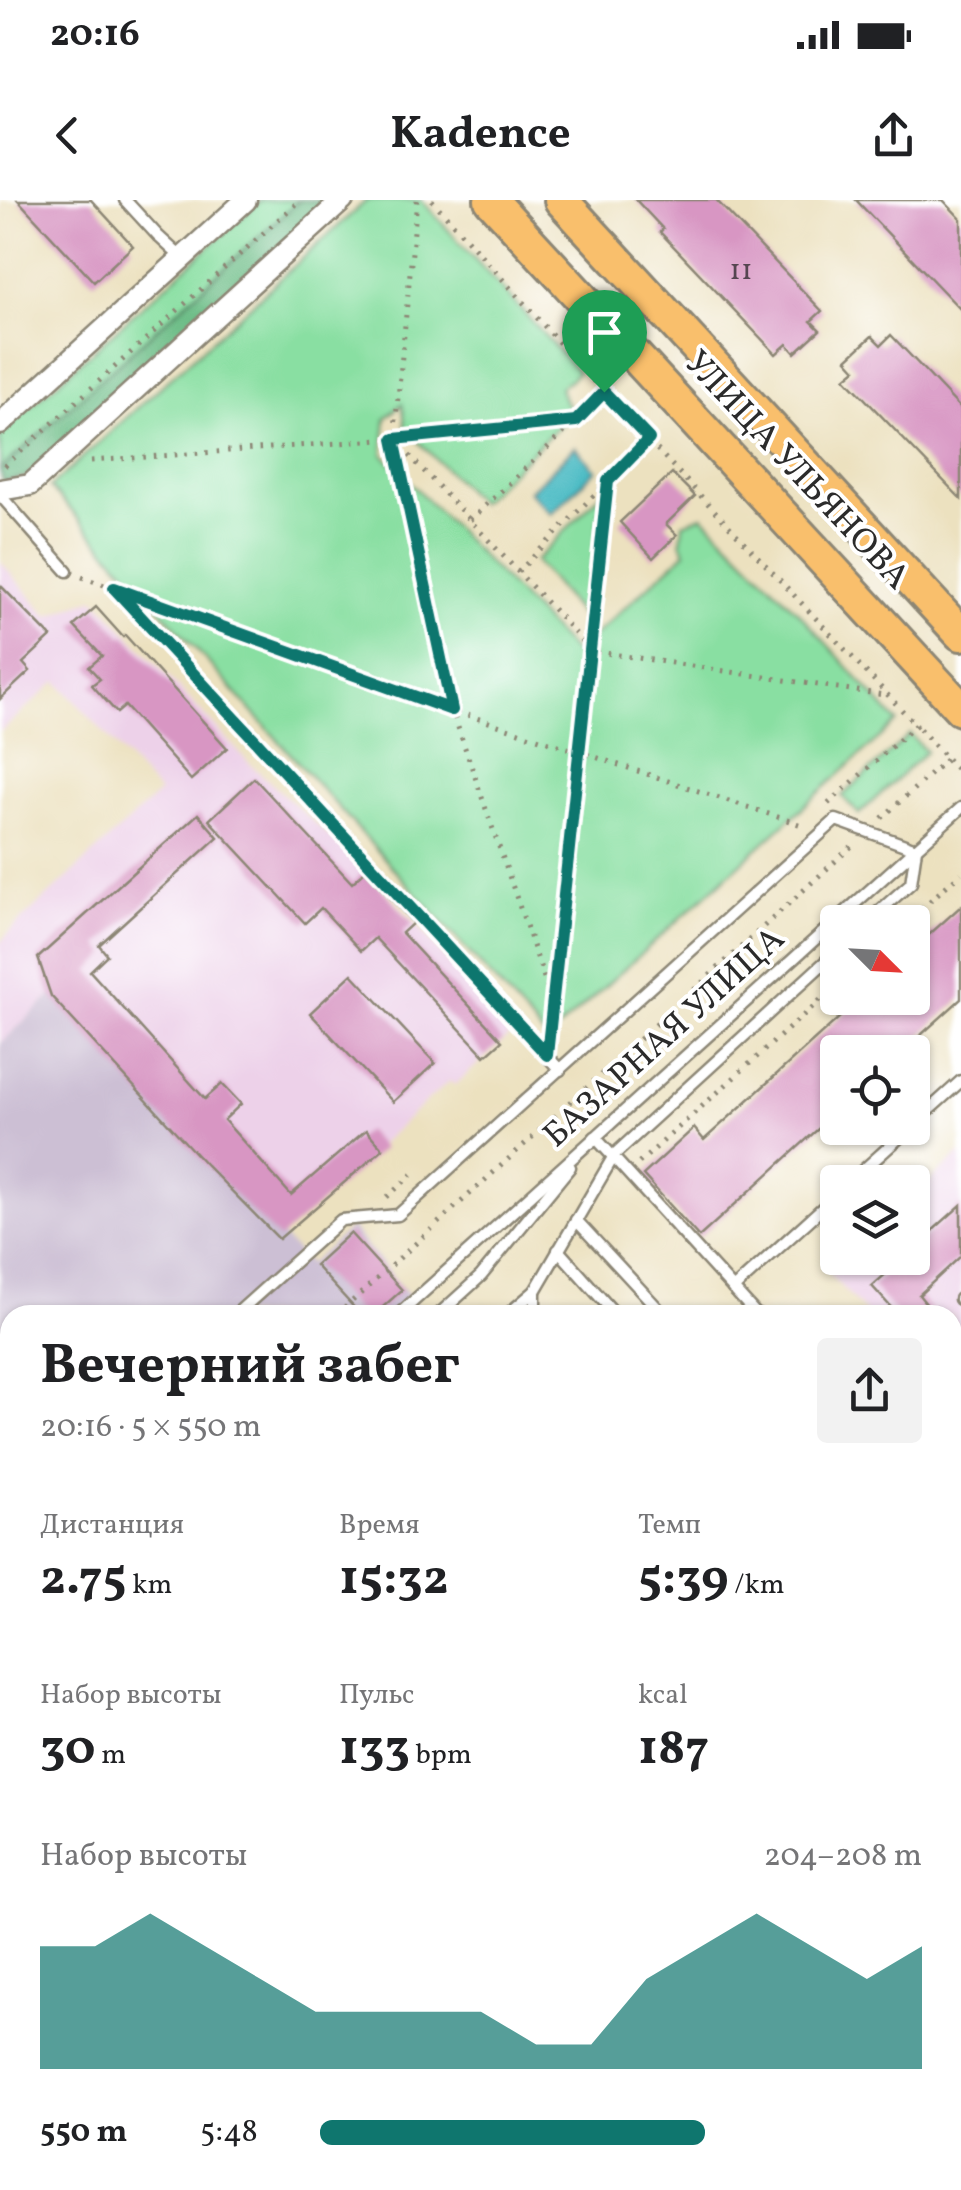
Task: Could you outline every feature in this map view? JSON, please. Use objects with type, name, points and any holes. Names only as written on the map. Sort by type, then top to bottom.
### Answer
[{"type":"main road","name":"УЛИЦА УЛЬЯНОВА","points":[[491,200],[961,708]]},
{"type":"main road","name":"УЛИЦА УЛЬЯНОВА","points":[[561,200],[961,634]]},
{"type":"street","points":[[0,424],[246,200]]},
{"type":"street","points":[[0,493],[30,485],[342,200]]},
{"type":"lane","points":[[125,200],[182,259]]},
{"type":"lane","points":[[0,493],[67,571]]},
{"type":"lane","name":"БАЗАРНАЯ УЛИЦА","points":[[409,1305],[961,808]]},
{"type":"lane","points":[[247,1305],[341,1220],[398,1215],[836,820],[916,849],[911,883],[887,905]]},
{"type":"lane","points":[[345,837],[560,1070]]},
{"type":"lane","points":[[519,1305],[535,1291],[613,1157],[820,967]]},
{"type":"lane","points":[[930,1109],[961,1081]]},
{"type":"lane","points":[[449,1305],[480,1276],[595,1138],[747,1305]]},
{"type":"lane","points":[[869,1165],[890,1145]]},
{"type":"lane","points":[[733,1289],[820,1210]]},
{"type":"lane","points":[[576,1220],[655,1305]]},
{"type":"lane","points":[[558,1250],[607,1305]]},
{"type":"lane","points":[[535,1291],[535,1305]]},
{"type":"path","points":[[0,470],[300,200]]},
{"type":"path","points":[[417,200],[394,439],[452,710],[552,1001]]},
{"type":"path","points":[[432,200],[604,392],[961,774]]},
{"type":"path","points":[[470,520],[604,392]]},
{"type":"path","points":[[53,464],[394,439],[576,421]]},
{"type":"path","points":[[394,439],[592,651],[887,695]]},
{"type":"path","points":[[518,572],[649,439]]},
{"type":"path","points":[[547,1055],[608,481]]},
{"type":"path","points":[[67,571],[452,710],[855,843],[348,1305]]},
{"type":"path","points":[[114,588],[345,837]]},
{"type":"path","points":[[804,826],[916,725]]},
{"type":"path","points":[[867,832],[946,759]]},
{"type":"path","points":[[925,905],[961,873]]},
{"type":"path","points":[[628,1174],[820,1000]]},
{"type":"shaded area","points":[[0,561],[48,616],[95,598],[249,763],[366,870],[510,1035],[455,1085],[449,1081],[380,1144],[383,1149],[279,1239],[50,997],[0,1044],[0,943],[159,793],[57,681],[0,732]]},
{"type":"shaded area","points":[[51,996],[309,1264],[351,1227],[417,1305],[0,1305],[0,1044]]},
{"type":"shaded area","points":[[961,1153],[961,1305],[858,1305],[830,1275],[930,1275],[930,1181]]},
{"type":"green space","points":[[261,200],[300,200],[0,470],[0,434]]},
{"type":"green space","points":[[300,200],[332,200],[26,477],[3,482],[0,470]]},
{"type":"green space","points":[[367,200],[421,200],[578,372],[560,388],[573,412],[479,503],[406,429],[402,404],[386,418],[383,454],[575,653],[686,552],[681,542],[683,523],[703,516],[802,616],[897,722],[547,1039],[50,487]]},
{"type":"green space","points":[[602,493],[586,622],[535,561]]},
{"type":"green space","points":[[910,734],[926,752],[859,814],[842,796]]},
{"type":"water","points":[[575,447],[596,470],[551,514],[529,491]]},
{"type":"building","points":[[18,200],[91,200],[133,246],[94,282]]},
{"type":"building","points":[[636,200],[716,200],[822,311],[811,321],[820,330],[795,353],[787,344],[776,354],[660,232],[663,229]]},
{"type":"building","points":[[856,200],[943,200],[961,219],[961,310]]},
{"type":"building","points":[[891,335],[961,409],[961,499],[845,378],[856,369],[847,359],[872,336],[881,345]]},
{"type":"building","points":[[672,473],[695,496],[666,524],[677,535],[653,558],[620,522]]},
{"type":"building","points":[[0,585],[51,637],[23,663],[30,671],[0,699]]},
{"type":"building","points":[[96,607],[227,748],[191,780],[125,706],[117,713],[92,685],[100,679],[89,667],[102,656],[74,626]]},
{"type":"building","points":[[254,778],[352,883],[365,871],[413,923],[402,933],[502,1041],[485,1056],[375,938],[361,951],[321,908],[305,923],[209,820]]},
{"type":"building","points":[[198,814],[218,837],[99,945],[107,955],[90,971],[205,1099],[222,1084],[241,1104],[224,1120],[291,1195],[366,1130],[383,1149],[279,1239],[51,996],[38,958]]},
{"type":"building","points":[[961,906],[961,999],[921,1035],[820,1035],[842,1015],[930,1015],[930,934]]},
{"type":"building","points":[[352,974],[435,1063],[393,1102],[310,1013]]},
{"type":"building","points":[[820,1035],[820,1127],[699,1237],[643,1175],[694,1128],[704,1140]]},
{"type":"building","points":[[961,1205],[961,1256],[919,1295],[927,1305],[889,1305],[872,1286],[885,1275],[930,1275],[930,1233]]},
{"type":"building","points":[[350,1233],[402,1290],[385,1305],[352,1305],[315,1265]]},
{"type":"route","points":[[604,392],[649,439],[608,481],[547,1055],[114,588],[452,710],[394,439],[576,421],[604,392]]}]
